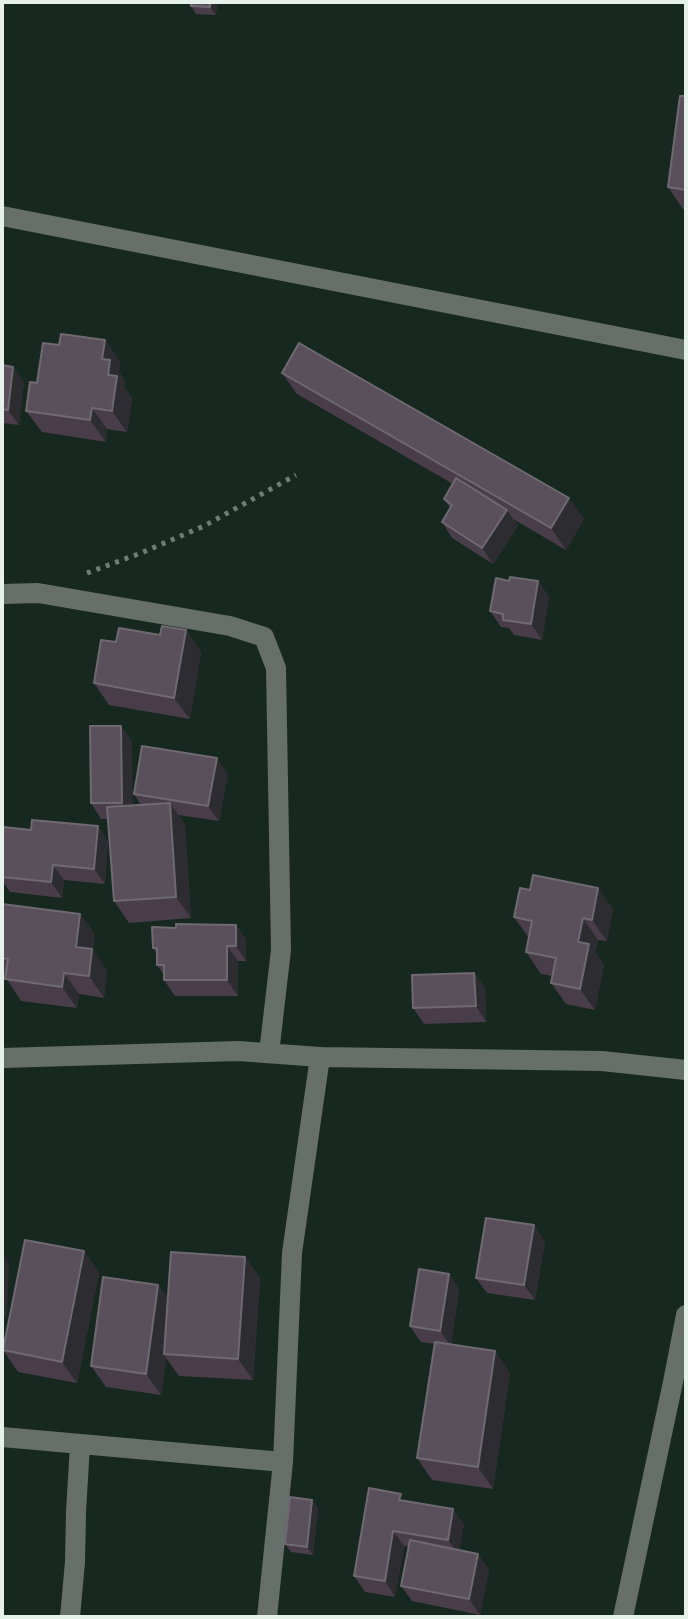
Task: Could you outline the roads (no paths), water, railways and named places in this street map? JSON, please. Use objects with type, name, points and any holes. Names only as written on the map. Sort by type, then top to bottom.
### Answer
[{"type":"street","points":[[2,216],[686,350]]},
{"type":"street","points":[[2,594],[38,593],[230,626],[264,637],[276,668],[281,950],[269,1053]]},
{"type":"street","points":[[2,1058],[238,1051],[320,1057],[602,1061],[686,1070]]},
{"type":"street","points":[[267,1617],[283,1462],[292,1253],[320,1057]]},
{"type":"street","points":[[623,1617],[684,1339],[686,1315]]},
{"type":"street","points":[[2,1437],[283,1462]]},
{"type":"street","points":[[70,1617],[80,1445]]}]
